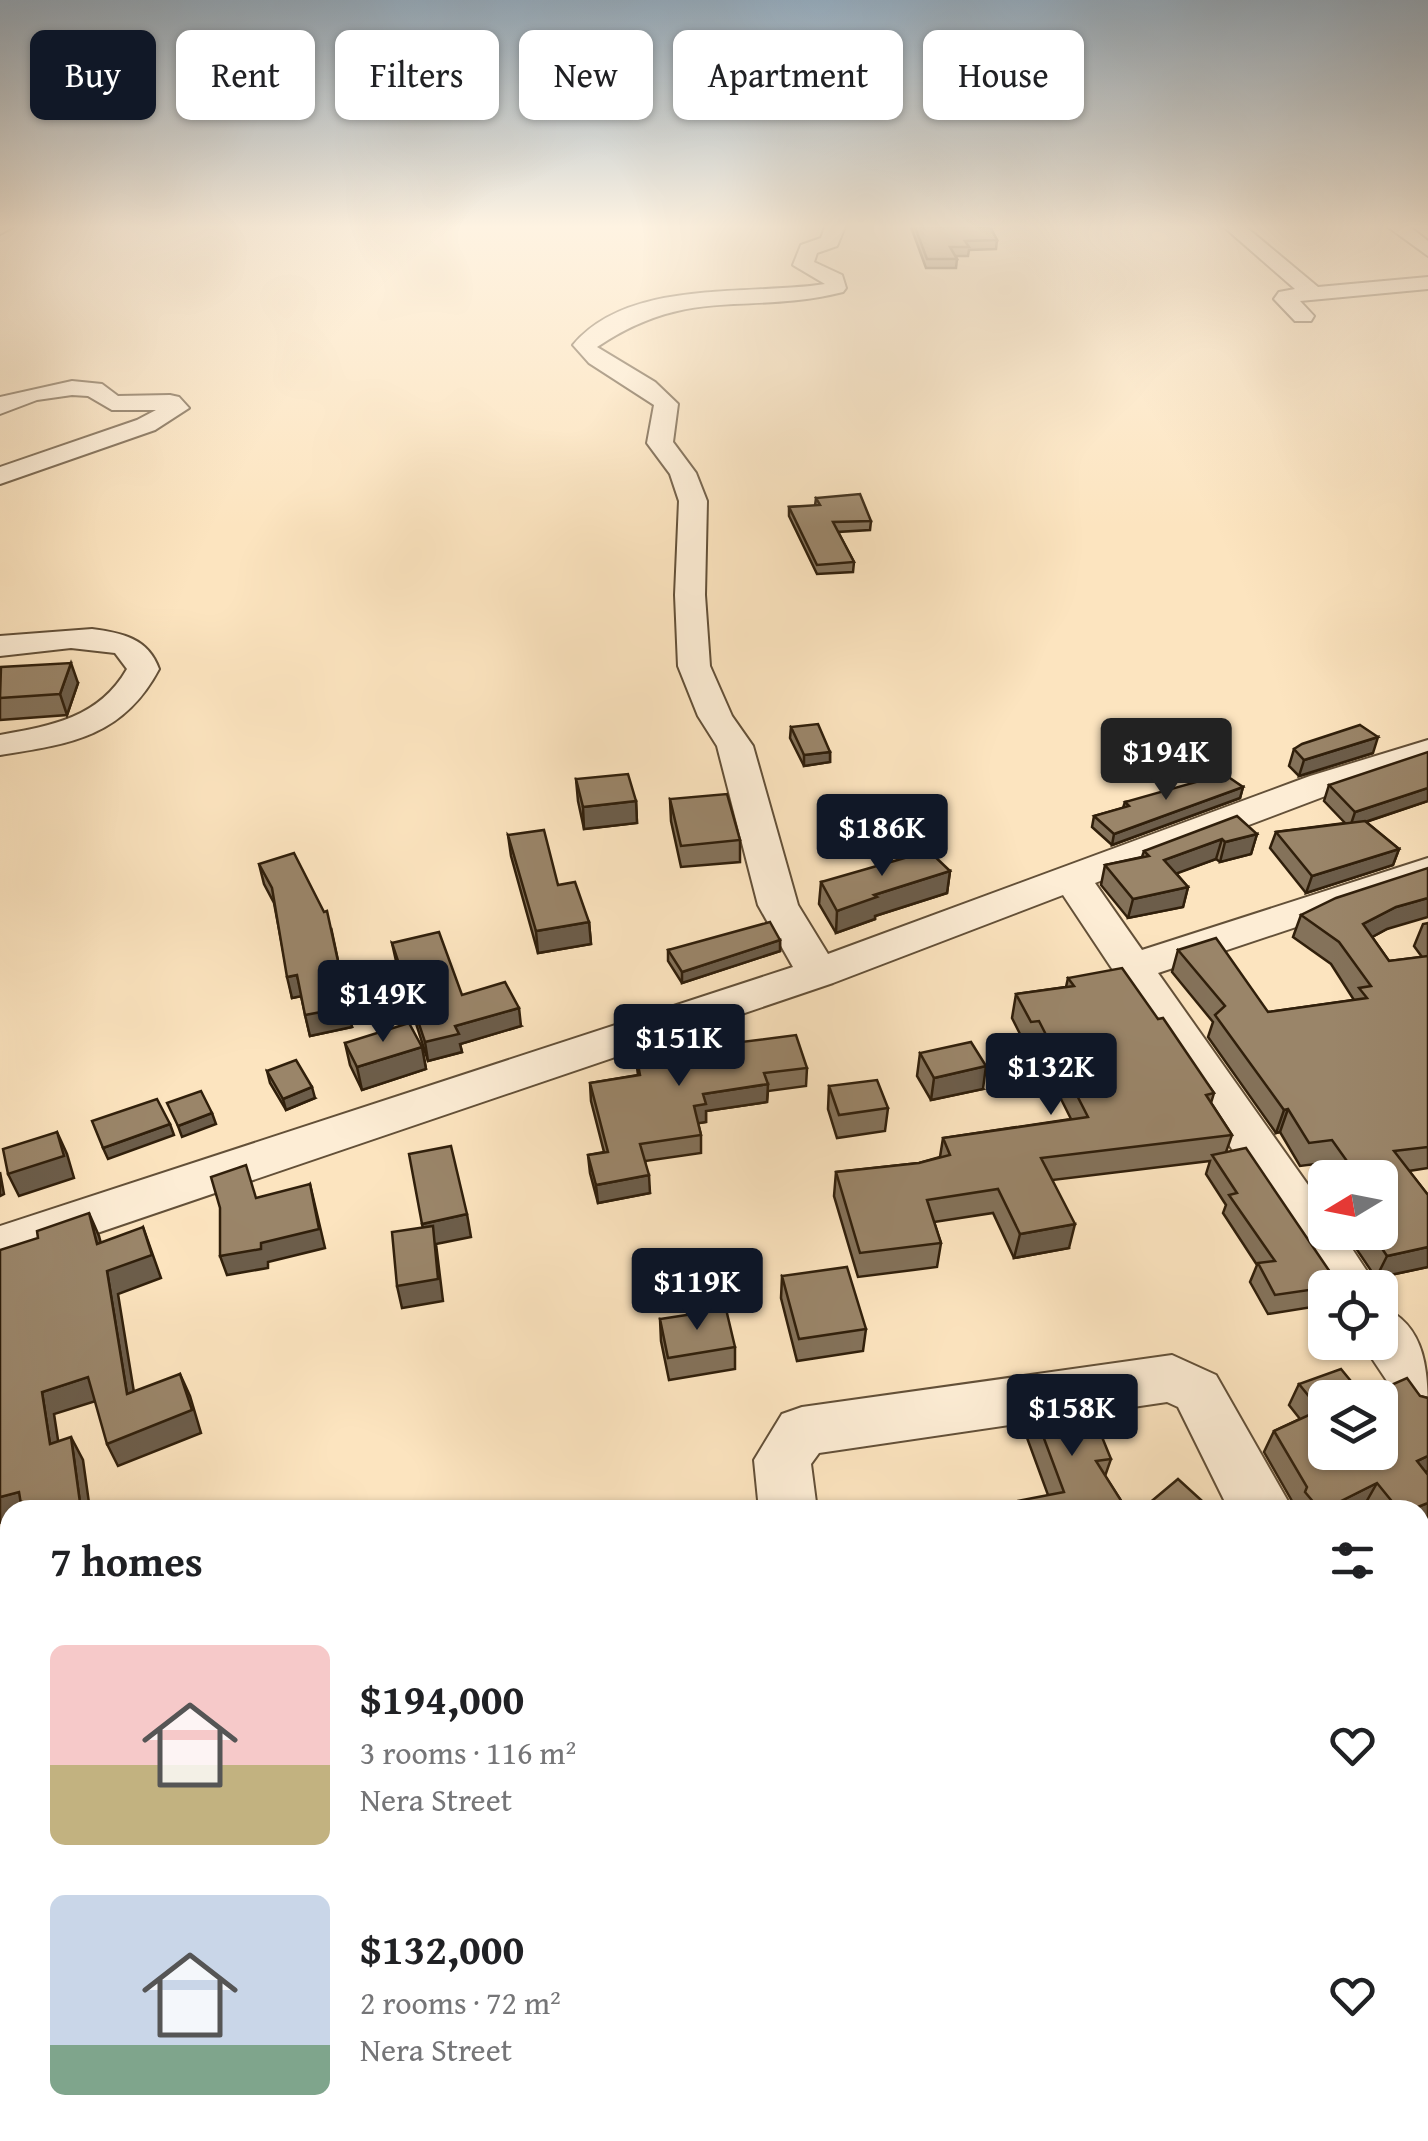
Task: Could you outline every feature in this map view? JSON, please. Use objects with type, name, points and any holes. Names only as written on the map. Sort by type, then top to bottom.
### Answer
[{"type":"street","points":[[614,327],[584,345],[589,354],[622,370],[666,404],[660,442],[683,474],[693,501],[690,595],[694,666],[715,716],[740,757],[748,804],[778,904],[818,973]]},
{"type":"street","points":[[0,407],[30,393],[88,388],[100,391],[112,403],[170,402],[177,408],[146,424],[0,476]]},
{"type":"street","points":[[0,646],[54,638],[118,644],[135,652],[143,669],[120,708],[94,723],[0,745]]},
{"type":"street","points":[[0,1246],[818,973],[1323,784],[1428,751]]},
{"type":"street","points":[[1130,968],[1428,870]]},
{"type":"street","points":[[1073,880],[1340,1270]]},
{"type":"street","points":[[1398,1354],[1428,1397]]},
{"type":"street","points":[[787,1500],[782,1460],[802,1431],[1172,1378],[1197,1391],[1255,1500]]},
{"type":"building","points":[[860,494],[871,521],[833,522],[854,562],[817,565],[789,507],[820,505],[816,498]]},
{"type":"building","points":[[71,663],[60,694],[0,698],[1,667]]},
{"type":"building","points":[[818,724],[830,752],[804,755],[791,727]]},
{"type":"building","points":[[1360,725],[1378,737],[1304,760],[1294,749],[1302,744]]},
{"type":"building","points":[[1428,752],[1428,788],[1355,812],[1329,785]]},
{"type":"building","points":[[628,774],[636,801],[583,807],[576,779]]},
{"type":"building","points":[[1224,774],[1243,787],[1114,834],[1094,816],[1129,806],[1125,802]]},
{"type":"building","points":[[727,794],[740,840],[681,846],[670,799]]},
{"type":"building","points":[[1237,816],[1257,834],[1225,842],[1222,839],[1164,860],[1188,887],[1133,899],[1105,865],[1149,856],[1144,851]]},
{"type":"building","points":[[1365,821],[1399,849],[1312,876],[1276,832]]},
{"type":"building","points":[[544,830],[558,885],[575,882],[589,922],[536,931],[508,835]]},
{"type":"building","points":[[929,851],[950,871],[837,911],[821,882]]},
{"type":"building","points":[[294,853],[324,912],[327,911],[348,1007],[305,1015],[297,975],[287,977],[272,888],[259,864]]},
{"type":"building","points":[[1428,868],[1428,898],[1396,907],[1363,924],[1389,961],[1428,956],[1428,1147],[1394,1151],[1428,1195],[1428,1247],[1387,1256],[1383,1250],[1398,1250],[1398,1160],[1346,1160],[1332,1140],[1309,1143],[1288,1109],[1284,1110],[1215,1015],[1225,1006],[1178,950],[1216,938],[1268,1012],[1367,998],[1359,988],[1371,986],[1339,942],[1301,915],[1336,898]]},
{"type":"building","points":[[770,922],[780,940],[682,972],[668,950]]},
{"type":"building","points":[[439,932],[462,995],[505,982],[519,1008],[455,1026],[459,1034],[425,1042],[392,943]]},
{"type":"building","points":[[1122,968],[1158,1019],[1163,1018],[1214,1093],[1206,1095],[1232,1135],[1041,1158],[1075,1224],[1020,1234],[998,1189],[927,1200],[941,1243],[860,1253],[836,1172],[919,1163],[950,1155],[943,1138],[1088,1117],[1039,1021],[1031,1022],[1016,994],[1074,986],[1068,978]]},
{"type":"building","points":[[732,1016],[742,1042],[796,1035],[807,1068],[764,1073],[768,1084],[703,1094],[706,1104],[694,1106],[701,1135],[640,1144],[649,1175],[596,1185],[588,1155],[608,1152],[590,1083],[640,1075],[634,1044],[682,1039],[677,1026]]},
{"type":"building","points":[[409,1023],[422,1047],[357,1067],[345,1043]]},
{"type":"building","points":[[971,1042],[986,1066],[934,1078],[920,1053]]},
{"type":"building","points":[[296,1060],[312,1087],[283,1099],[267,1071]]},
{"type":"building","points":[[877,1080],[888,1108],[839,1115],[829,1086]]},
{"type":"building","points":[[201,1091],[212,1113],[178,1126],[167,1103]]},
{"type":"building","points":[[157,1099],[170,1124],[103,1148],[92,1121]]},
{"type":"building","points":[[57,1132],[64,1156],[8,1174],[3,1149]]},
{"type":"building","points":[[451,1146],[467,1214],[422,1224],[409,1154]]},
{"type":"building","points":[[1246,1148],[1308,1240],[1308,1250],[1315,1250],[1329,1270],[1308,1270],[1308,1290],[1275,1295],[1258,1263],[1275,1261],[1229,1195],[1237,1193],[1212,1155]]},
{"type":"building","points":[[246,1165],[256,1198],[310,1184],[319,1229],[261,1243],[261,1249],[220,1256],[220,1208],[211,1177]]},
{"type":"building","points":[[89,1213],[97,1244],[143,1227],[152,1255],[107,1271],[127,1394],[180,1374],[192,1410],[107,1444],[88,1377],[42,1392],[50,1444],[71,1437],[80,1500],[20,1500],[19,1492],[0,1497],[0,1250],[38,1238],[37,1231]]},
{"type":"building","points":[[433,1226],[438,1279],[397,1286],[392,1232]]},
{"type":"building","points":[[847,1267],[866,1329],[799,1339],[782,1276]]},
{"type":"building","points":[[726,1309],[735,1347],[668,1358],[660,1319]]},
{"type":"building","points":[[1341,1369],[1350,1380],[1310,1380]]},
{"type":"building","points":[[1407,1378],[1420,1396],[1428,1398],[1428,1456],[1417,1461],[1428,1475],[1428,1500],[1391,1500],[1377,1483],[1343,1500],[1312,1500],[1274,1431],[1308,1415],[1308,1470],[1398,1470],[1398,1382]]},
{"type":"building","points":[[1308,1381],[1308,1395],[1299,1384]]},
{"type":"building","points":[[1084,1393],[1111,1459],[1096,1461],[1121,1500],[1023,1500],[1064,1492],[1030,1401]]},
{"type":"building","points":[[1178,1479],[1201,1500],[1153,1500]]}]
